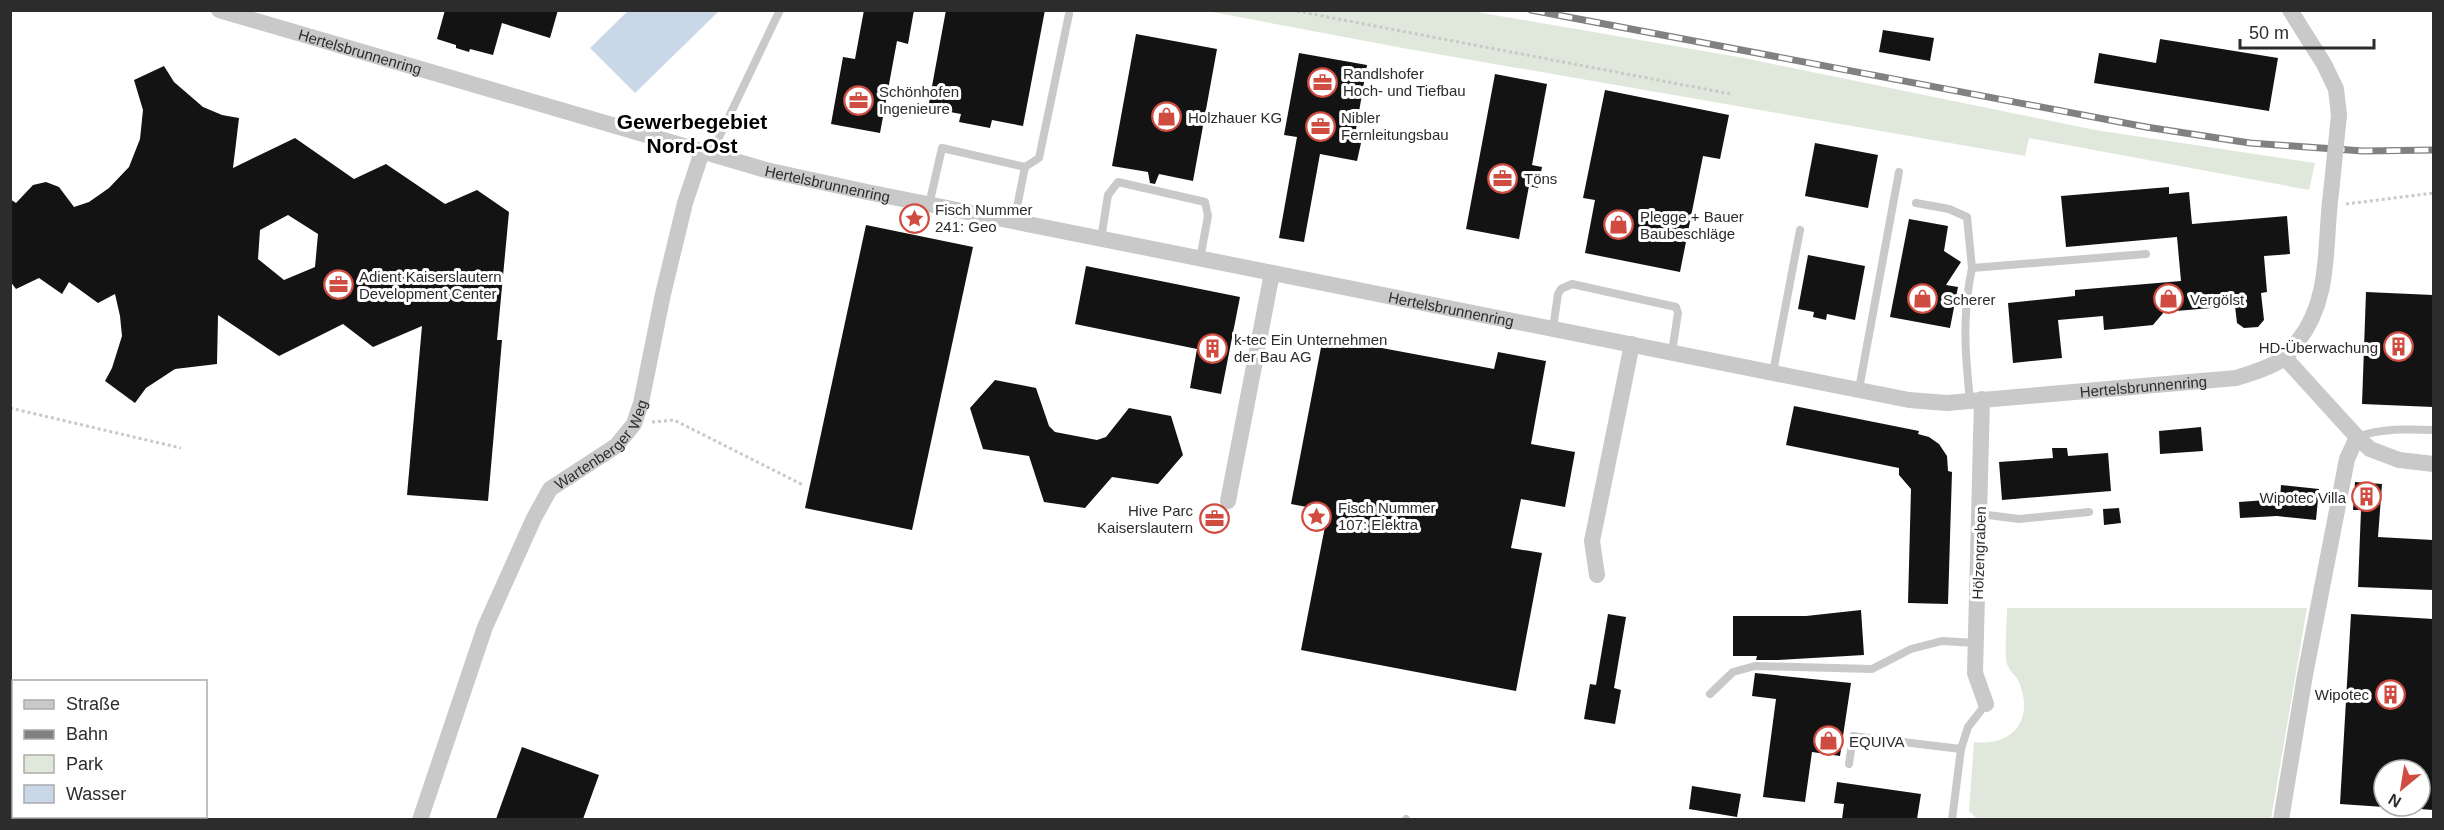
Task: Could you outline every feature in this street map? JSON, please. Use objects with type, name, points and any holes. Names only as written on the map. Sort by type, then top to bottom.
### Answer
[{"type":"street","name":"Hertelsbrunnenring","points":[[219,10],[766,170],[929,205],[1910,400],[1947,403],[2236,378],[2261,370],[2285,358],[2306,330],[2320,300],[2326,270],[2330,199],[2339,114],[2336,89],[2324,64],[2290,10]]},
{"type":"street","name":"Wartenberger Weg","points":[[420,819],[485,627],[534,518],[550,489],[616,446],[634,424],[641,403],[663,294],[685,203],[707,153]]},
{"type":"street","points":[[1228,501],[1272,273]]},
{"type":"street","points":[[1597,575],[1592,541],[1632,344]]},
{"type":"street","points":[[2285,358],[2356,437],[2370,449],[2385,456],[2418,464],[2433,464]]},
{"type":"street","name":"Hölzengraben","points":[[1976,400],[1980,514],[1975,673],[1986,704]]},
{"type":"street","points":[[2281,819],[2305,675],[2348,459],[2356,437]]},
{"type":"lane","name":"Wartenberger Weg","points":[[707,153],[780,10]]},
{"type":"lane","points":[[929,205],[942,148],[1025,167],[1039,158],[1069,14]]},
{"type":"lane","points":[[1014,222],[1025,167]]},
{"type":"lane","points":[[1858,389],[1899,172]]},
{"type":"lane","points":[[1101,239],[1108,195],[1118,182],[1205,202],[1208,216],[1200,259]]},
{"type":"lane","points":[[1916,203],[1949,209],[1967,217],[1972,268],[1965,303],[1965,343],[1976,400]]},
{"type":"lane","points":[[1773,372],[1800,230]]},
{"type":"lane","points":[[1972,268],[2146,254]]},
{"type":"lane","points":[[1553,328],[1558,294],[1561,289],[1572,284],[1676,307],[1678,313],[1672,352]]},
{"type":"lane","points":[[2356,437],[2372,432],[2400,429],[2433,430]]},
{"type":"lane","points":[[1980,514],[2019,519],[2089,512]]},
{"type":"lane","points":[[1710,694],[1733,672],[1755,666],[1872,669],[1911,649],[1942,641],[1976,643]]},
{"type":"lane","points":[[1952,819],[1961,749],[1968,727],[1986,704]]},
{"type":"lane","points":[[1850,764],[1853,736],[1961,749]]},
{"type":"path","points":[[1291,10],[1731,94]]},
{"type":"path","points":[[2330,199],[2433,193]]},
{"type":"path","points":[[10,408],[181,448]]},
{"type":"path","points":[[634,424],[674,420],[803,485]]},
{"type":"green space","points":[[1207,11],[1471,11],[1744,58],[2095,130],[2315,163],[2309,190],[2029,138],[2025,156],[1408,49]]},
{"type":"green space","points":[[2007,608],[2307,608],[2271,819],[1977,819],[1969,811],[1974,742],[2001,740],[2010,734],[2018,727],[2024,706],[2023,693],[2006,659]]},
{"type":"water","points":[[628,11],[719,11],[635,93],[590,48]]},
{"type":"building","points":[[445,10],[558,10],[550,38],[502,23],[493,55],[470,49],[469,52],[437,39]]},
{"type":"building","points":[[864,10],[914,10],[908,44],[897,41],[880,133],[831,124],[843,57],[855,59]]},
{"type":"building","points":[[946,10],[1045,10],[1023,126],[992,120],[990,128],[959,122],[961,114],[928,108]]},
{"type":"building","points":[[1883,30],[1934,38],[1930,61],[1879,52]]},
{"type":"building","points":[[1136,34],[1217,49],[1193,181],[1159,174],[1155,184],[1150,183],[1148,172],[1112,166]]},
{"type":"building","points":[[2160,39],[2278,58],[2269,111],[2094,83],[2099,53],[2156,63]]},
{"type":"building","points":[[1299,53],[1367,65],[1354,141],[1361,143],[1357,161],[1320,154],[1304,242],[1279,238],[1297,137],[1284,135]]},
{"type":"building","name":"Adient Kaiserslautern Development Center","points":[[164,66],[174,82],[203,107],[222,115],[239,118],[233,168],[295,138],[354,179],[386,164],[445,204],[477,190],[509,212],[497,340],[502,340],[488,501],[407,495],[422,326],[373,347],[343,324],[279,356],[218,315],[217,364],[175,369],[146,388],[135,403],[105,381],[112,368],[122,336],[115,294],[98,303],[69,282],[62,294],[39,278],[16,289],[10,281],[10,199],[16,203],[33,185],[46,182],[59,187],[74,207],[89,202],[109,188],[129,167],[140,139],[143,110],[134,80]],"holes":[[[288,215],[318,234],[315,267],[284,280],[258,259],[260,230]]]},
{"type":"building","points":[[1495,74],[1547,84],[1532,165],[1542,167],[1538,188],[1529,186],[1519,239],[1466,229]]},
{"type":"building","points":[[1605,90],[1729,115],[1720,159],[1703,156],[1680,272],[1585,253],[1595,200],[1583,198]]},
{"type":"building","points":[[1815,143],[1878,155],[1868,208],[1805,196]]},
{"type":"building","points":[[2169,187],[2169,194],[2189,192],[2192,224],[2287,216],[2290,254],[2264,256],[2267,292],[2261,293],[2264,320],[2258,327],[2244,328],[2237,323],[2235,306],[2164,312],[2153,325],[2104,330],[2103,316],[2058,320],[2062,358],[2013,363],[2008,303],[2075,296],[2075,290],[2181,281],[2177,237],[2066,247],[2061,196]]},
{"type":"building","points":[[1909,219],[1948,226],[1944,251],[1961,262],[1946,285],[1958,287],[1950,328],[1890,317]]},
{"type":"building","points":[[866,225],[973,247],[912,530],[805,508]]},
{"type":"building","points":[[1808,255],[1865,266],[1855,320],[1827,314],[1826,320],[1813,317],[1814,312],[1798,309]]},
{"type":"building","points":[[1086,266],[1240,297],[1221,394],[1190,388],[1197,349],[1075,324]]},
{"type":"building","name":"HD-Überwachung","points":[[2366,292],[2433,295],[2433,407],[2362,404]]},
{"type":"building","points":[[1323,337],[1494,369],[1498,352],[1546,361],[1531,444],[1575,452],[1565,507],[1521,499],[1511,548],[1542,553],[1516,691],[1301,650],[1328,511],[1291,504]]},
{"type":"building","points":[[995,380],[1036,388],[1049,426],[1055,432],[1097,440],[1106,437],[1129,408],[1171,416],[1183,455],[1158,484],[1112,477],[1085,508],[1044,502],[1029,456],[983,449],[970,408]]},
{"type":"building","points":[[1794,406],[1919,431],[1918,434],[1929,437],[1939,444],[1947,456],[1948,471],[1952,472],[1948,604],[1908,603],[1911,489],[1899,475],[1899,468],[1786,445]]},
{"type":"building","points":[[2201,427],[2203,451],[2160,454],[2159,431]]},
{"type":"building","points":[[2052,448],[2067,448],[2068,456],[2108,453],[2111,491],[2002,500],[1999,462],[2053,458]]},
{"type":"building","points":[[2355,482],[2382,484],[2378,537],[2433,540],[2433,590],[2358,587],[2361,510],[2353,510]]},
{"type":"building","points":[[2281,485],[2319,489],[2316,520],[2277,516],[2240,518],[2239,502],[2280,499]]},
{"type":"building","points":[[2119,508],[2121,523],[2104,525],[2103,509]]},
{"type":"building","points":[[1861,610],[1864,655],[1778,660],[1756,660],[1757,656],[1733,656],[1733,616],[1806,616]]},
{"type":"building","points":[[1608,614],[1626,617],[1614,688],[1621,690],[1615,724],[1584,719],[1590,684],[1596,685]]},
{"type":"building","name":"Wipotec","points":[[2351,614],[2433,619],[2433,810],[2432,758],[2372,758],[2372,806],[2340,804]]},
{"type":"building","points":[[1755,673],[1851,683],[1840,756],[1812,752],[1805,802],[1763,797],[1776,699],[1752,696]]},
{"type":"building","points":[[522,747],[599,775],[583,819],[496,819]]},
{"type":"building","points":[[1837,782],[1921,794],[1917,819],[1842,819],[1844,804],[1834,803]]},
{"type":"building","points":[[1692,786],[1741,794],[1737,817],[1689,809]]},
{"type":"railway","points":[[1531,10],[2146,127],[2250,143],[2363,151],[2434,150]]},
{"type":"place","name":"Randlshofer Hoch- und Tiefbau","points":[[1322,82]]},
{"type":"place","name":"Schönhofen Ingenieure","points":[[858,100]]},
{"type":"place","name":"Holzhauer KG","points":[[1167,117]]},
{"type":"place","name":"Nibler Fernleitungsbau","points":[[1320,126]]},
{"type":"place","name":"Töns","points":[[1503,178]]},
{"type":"place","name":"Fisch Nummer 241: Geo","points":[[914,218]]},
{"type":"place","name":"Plegge + Bauer Baubeschläge","points":[[1619,225]]},
{"type":"place","name":"Adient Kaiserslautern Development Center","points":[[338,285]]},
{"type":"place","name":"Scherer","points":[[1922,299]]},
{"type":"place","name":"Vergölst","points":[[2169,299]]},
{"type":"place","name":"HD-Überwachung","points":[[2399,347]]},
{"type":"place","name":"k-tec Ein Unternehmen der Bau AG","points":[[1213,348]]},
{"type":"place","name":"Wipotec Villa","points":[[2367,497]]},
{"type":"place","name":"Fisch Nummer 107: Elektra","points":[[1317,516]]},
{"type":"place","name":"Hive Parc Kaiserslautern","points":[[1214,519]]},
{"type":"place","name":"Wipotec","points":[[2390,694]]},
{"type":"place","name":"EQUIVA","points":[[1828,741]]},
{"type":"district","name":"Gewerbegebiet Nord-Ost","points":[[692,133]]}]
